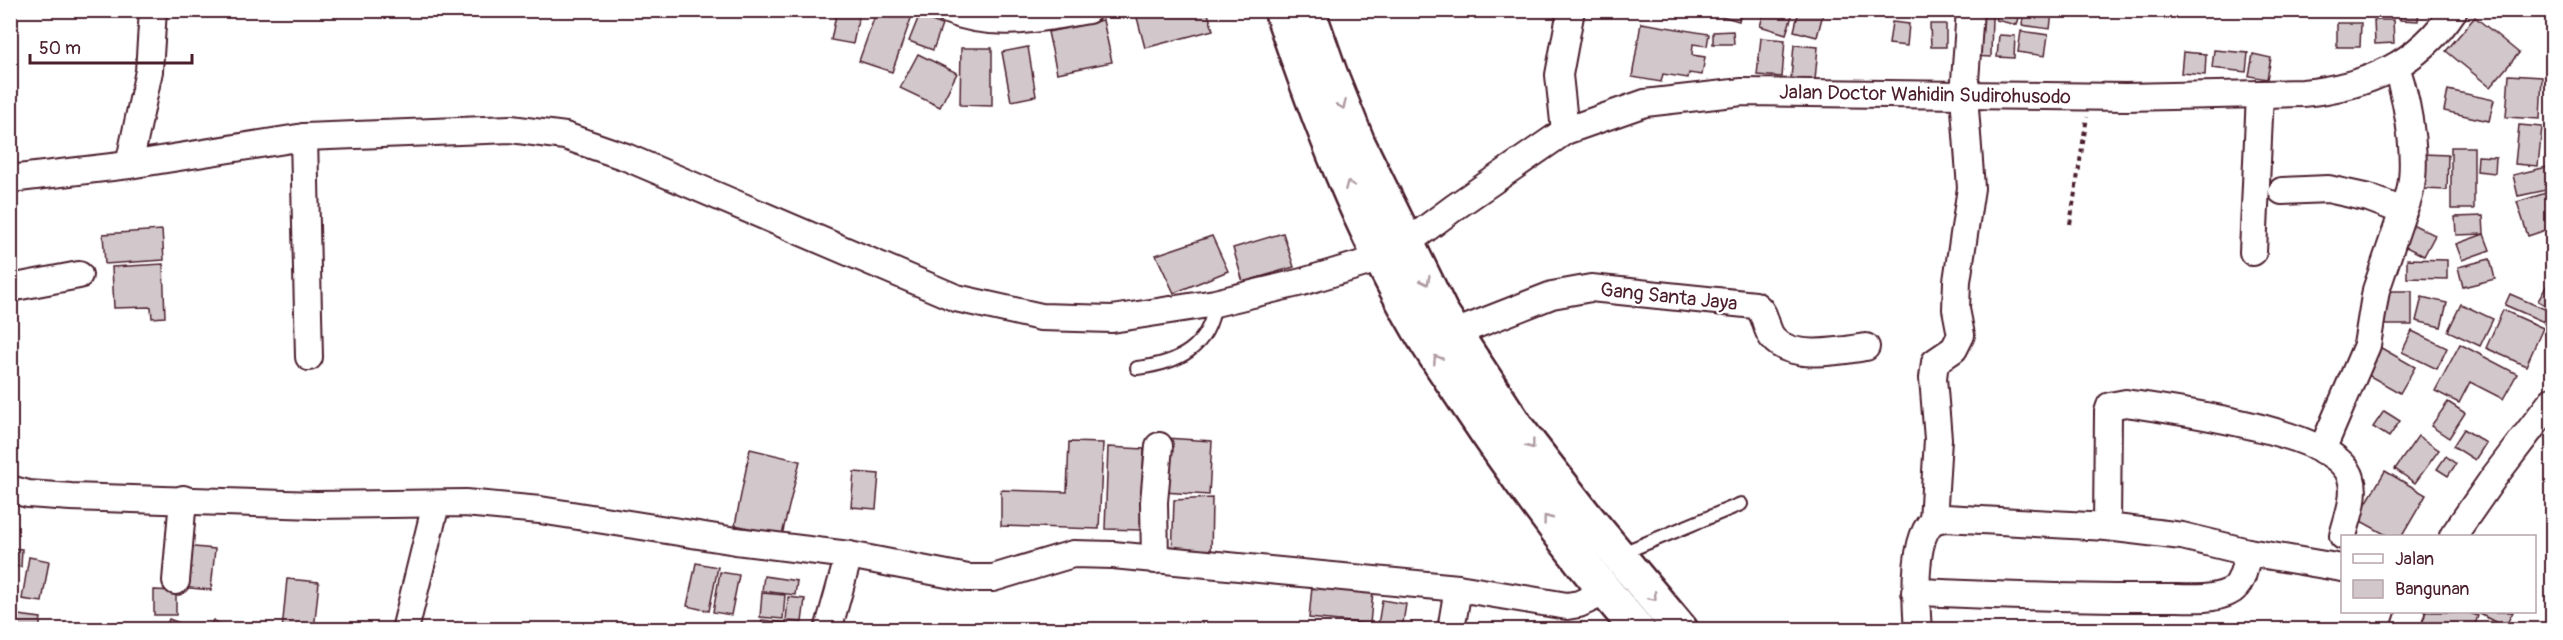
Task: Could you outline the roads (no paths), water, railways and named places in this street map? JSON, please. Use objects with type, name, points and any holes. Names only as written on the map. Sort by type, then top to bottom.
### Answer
[{"type":"main road","points":[[1281,10],[1317,78],[1360,212],[1395,250],[1438,324],[1510,468],[1568,546],[1638,630]]},
{"type":"main road","points":[[1308,10],[1317,78]]},
{"type":"main road","points":[[1438,324],[1595,527],[1681,630]]},
{"type":"main road","points":[[1568,546],[1595,527]]},
{"type":"street","points":[[129,165],[149,71],[153,10]]},
{"type":"street","points":[[947,10],[966,18],[1010,22],[1088,10]]},
{"type":"street","points":[[1565,131],[1559,75],[1571,10]]},
{"type":"street","points":[[1918,630],[1915,592],[1926,531],[1933,521],[1938,439],[1933,378],[1935,362],[1954,349],[1961,335],[1956,309],[1971,188],[1964,95],[1970,10]]},
{"type":"street","name":"Jalan Doctor Wahidin Sudirohusodo","points":[[10,180],[129,165],[304,137],[511,129],[565,136],[626,158],[956,298],[981,306],[1041,317],[1112,319],[1215,303],[1302,282],[1395,250],[1565,131],[1644,103],[1742,92],[2090,96],[2332,91],[2362,83],[2396,66],[2435,35],[2454,10]]},
{"type":"street","points":[[2322,450],[2367,345],[2376,290],[2408,202],[2411,127],[2396,66]]},
{"type":"street","points":[[2253,252],[2260,94]]},
{"type":"street","points":[[304,137],[309,357]]},
{"type":"street","points":[[2282,191],[2328,189],[2369,198],[2403,211]]},
{"type":"street","points":[[10,288],[79,275]]},
{"type":"street","name":"Gang Santa Jaya","points":[[1438,324],[1552,295],[1591,288],[1755,304],[1762,309],[1772,337],[1789,347],[1821,353],[1866,348]]},
{"type":"street","points":[[2454,535],[2494,477],[2553,401]]},
{"type":"street","points":[[2107,527],[2108,412],[2110,406],[2117,403],[2238,421],[2322,450],[2347,470],[2351,478],[2352,499],[2344,535]]},
{"type":"street","points":[[1155,560],[1154,502],[1159,446]]},
{"type":"street","points":[[10,489],[28,494],[71,497],[316,505],[465,503],[540,510],[736,541],[849,555],[938,574],[993,578],[1073,554],[1113,555],[1458,588],[1567,606],[1579,604],[1605,592]]},
{"type":"street","points":[[176,581],[183,500]]},
{"type":"street","points":[[405,630],[436,504]]},
{"type":"street","points":[[1933,521],[1945,518],[2107,527],[2182,536],[2248,552],[2339,568],[2341,553]]},
{"type":"street","points":[[1915,592],[2092,598],[2207,597],[2236,588],[2243,573],[2248,552]]},
{"type":"street","points":[[828,630],[849,555]]},
{"type":"street","points":[[1451,630],[1458,588]]},
{"type":"street","points":[[2405,630],[2411,613]]},
{"type":"lane","points":[[1137,368],[1156,365],[1192,350],[1213,320],[1215,303]]},
{"type":"lane","points":[[1618,555],[1741,504]]}]
